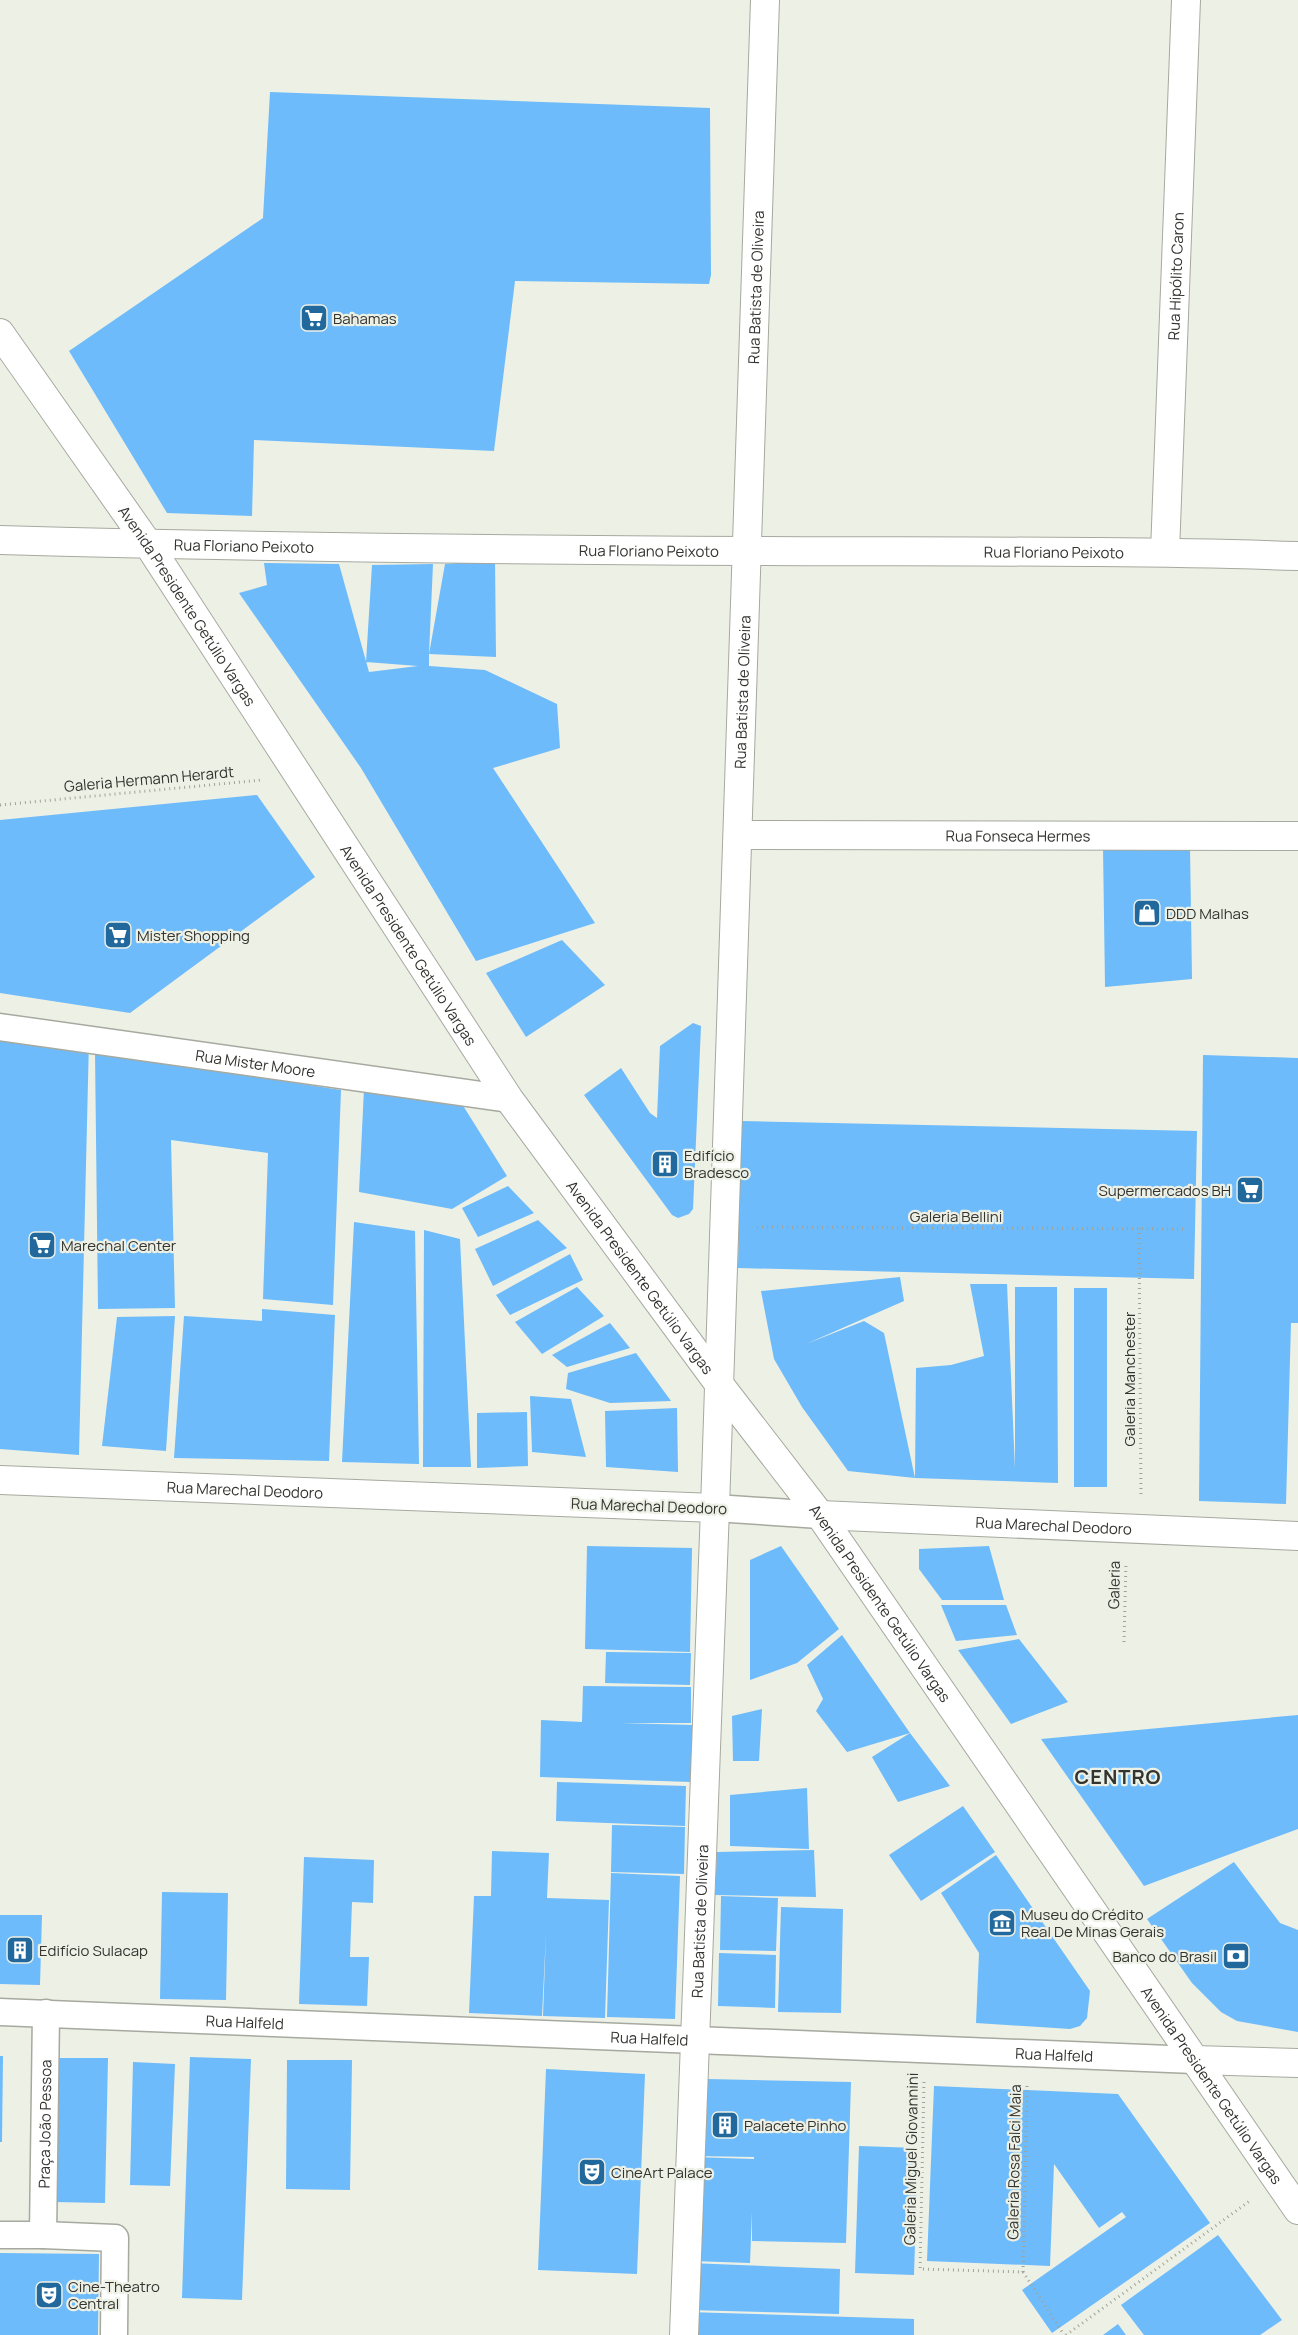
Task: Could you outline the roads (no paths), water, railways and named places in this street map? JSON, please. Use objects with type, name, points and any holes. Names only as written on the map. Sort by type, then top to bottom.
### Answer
[{"type":"street","name":"Rua Batista de Oliveira","points":[[684,2335],[715,1508],[765,0]]},
{"type":"street","name":"Rua Hipólito Caron","points":[[1165,552],[1186,0]]},
{"type":"street","name":"Avenida Presidente Getúlio Vargas","points":[[0,333],[148,544],[509,1099],[719,1384],[820,1515],[1298,2210]]},
{"type":"street","name":"Rua Floriano Peixoto","points":[[0,540],[148,544],[748,551],[1165,552],[1298,556]]},
{"type":"street","name":"Rua Fonseca Hermes","points":[[738,835],[1298,836]]},
{"type":"street","name":"Rua Mister Moore","points":[[0,1026],[509,1099]]},
{"type":"street","name":"Rua Marechal Deodoro","points":[[0,1480],[715,1508],[820,1515],[1298,1536]]},
{"type":"street","name":"Rua Halfeld","points":[[0,2012],[1298,2063]]},
{"type":"street","name":"Praça João Pessoa","points":[[43,2235],[46,2014]]},
{"type":"street","points":[[0,2235],[116,2238],[114,2335]]},
{"type":"place","name":"Bahamas","points":[[314,318]]},
{"type":"place","name":"DDD Malhas","points":[[1147,913]]},
{"type":"place","name":"Mister Shopping","points":[[118,935]]},
{"type":"place","name":"Edifício Bradesco","points":[[665,1164]]},
{"type":"place","name":"Supermercados BH","points":[[1250,1190]]},
{"type":"place","name":"Marechal Center","points":[[42,1245]]},
{"type":"place","name":"Museu do Crédito Real De Minas Gerais","points":[[1002,1923]]},
{"type":"place","name":"Edifício Sulacap","points":[[20,1950]]},
{"type":"place","name":"Banco do Brasil","points":[[1236,1956]]},
{"type":"place","name":"Palacete Pinho","points":[[725,2125]]},
{"type":"place","name":"CineArt Palace","points":[[592,2172]]},
{"type":"place","name":"Cine-Theatro Central","points":[[49,2295]]},
{"type":"district","name":"CENTRO","points":[[1118,1776]]}]
